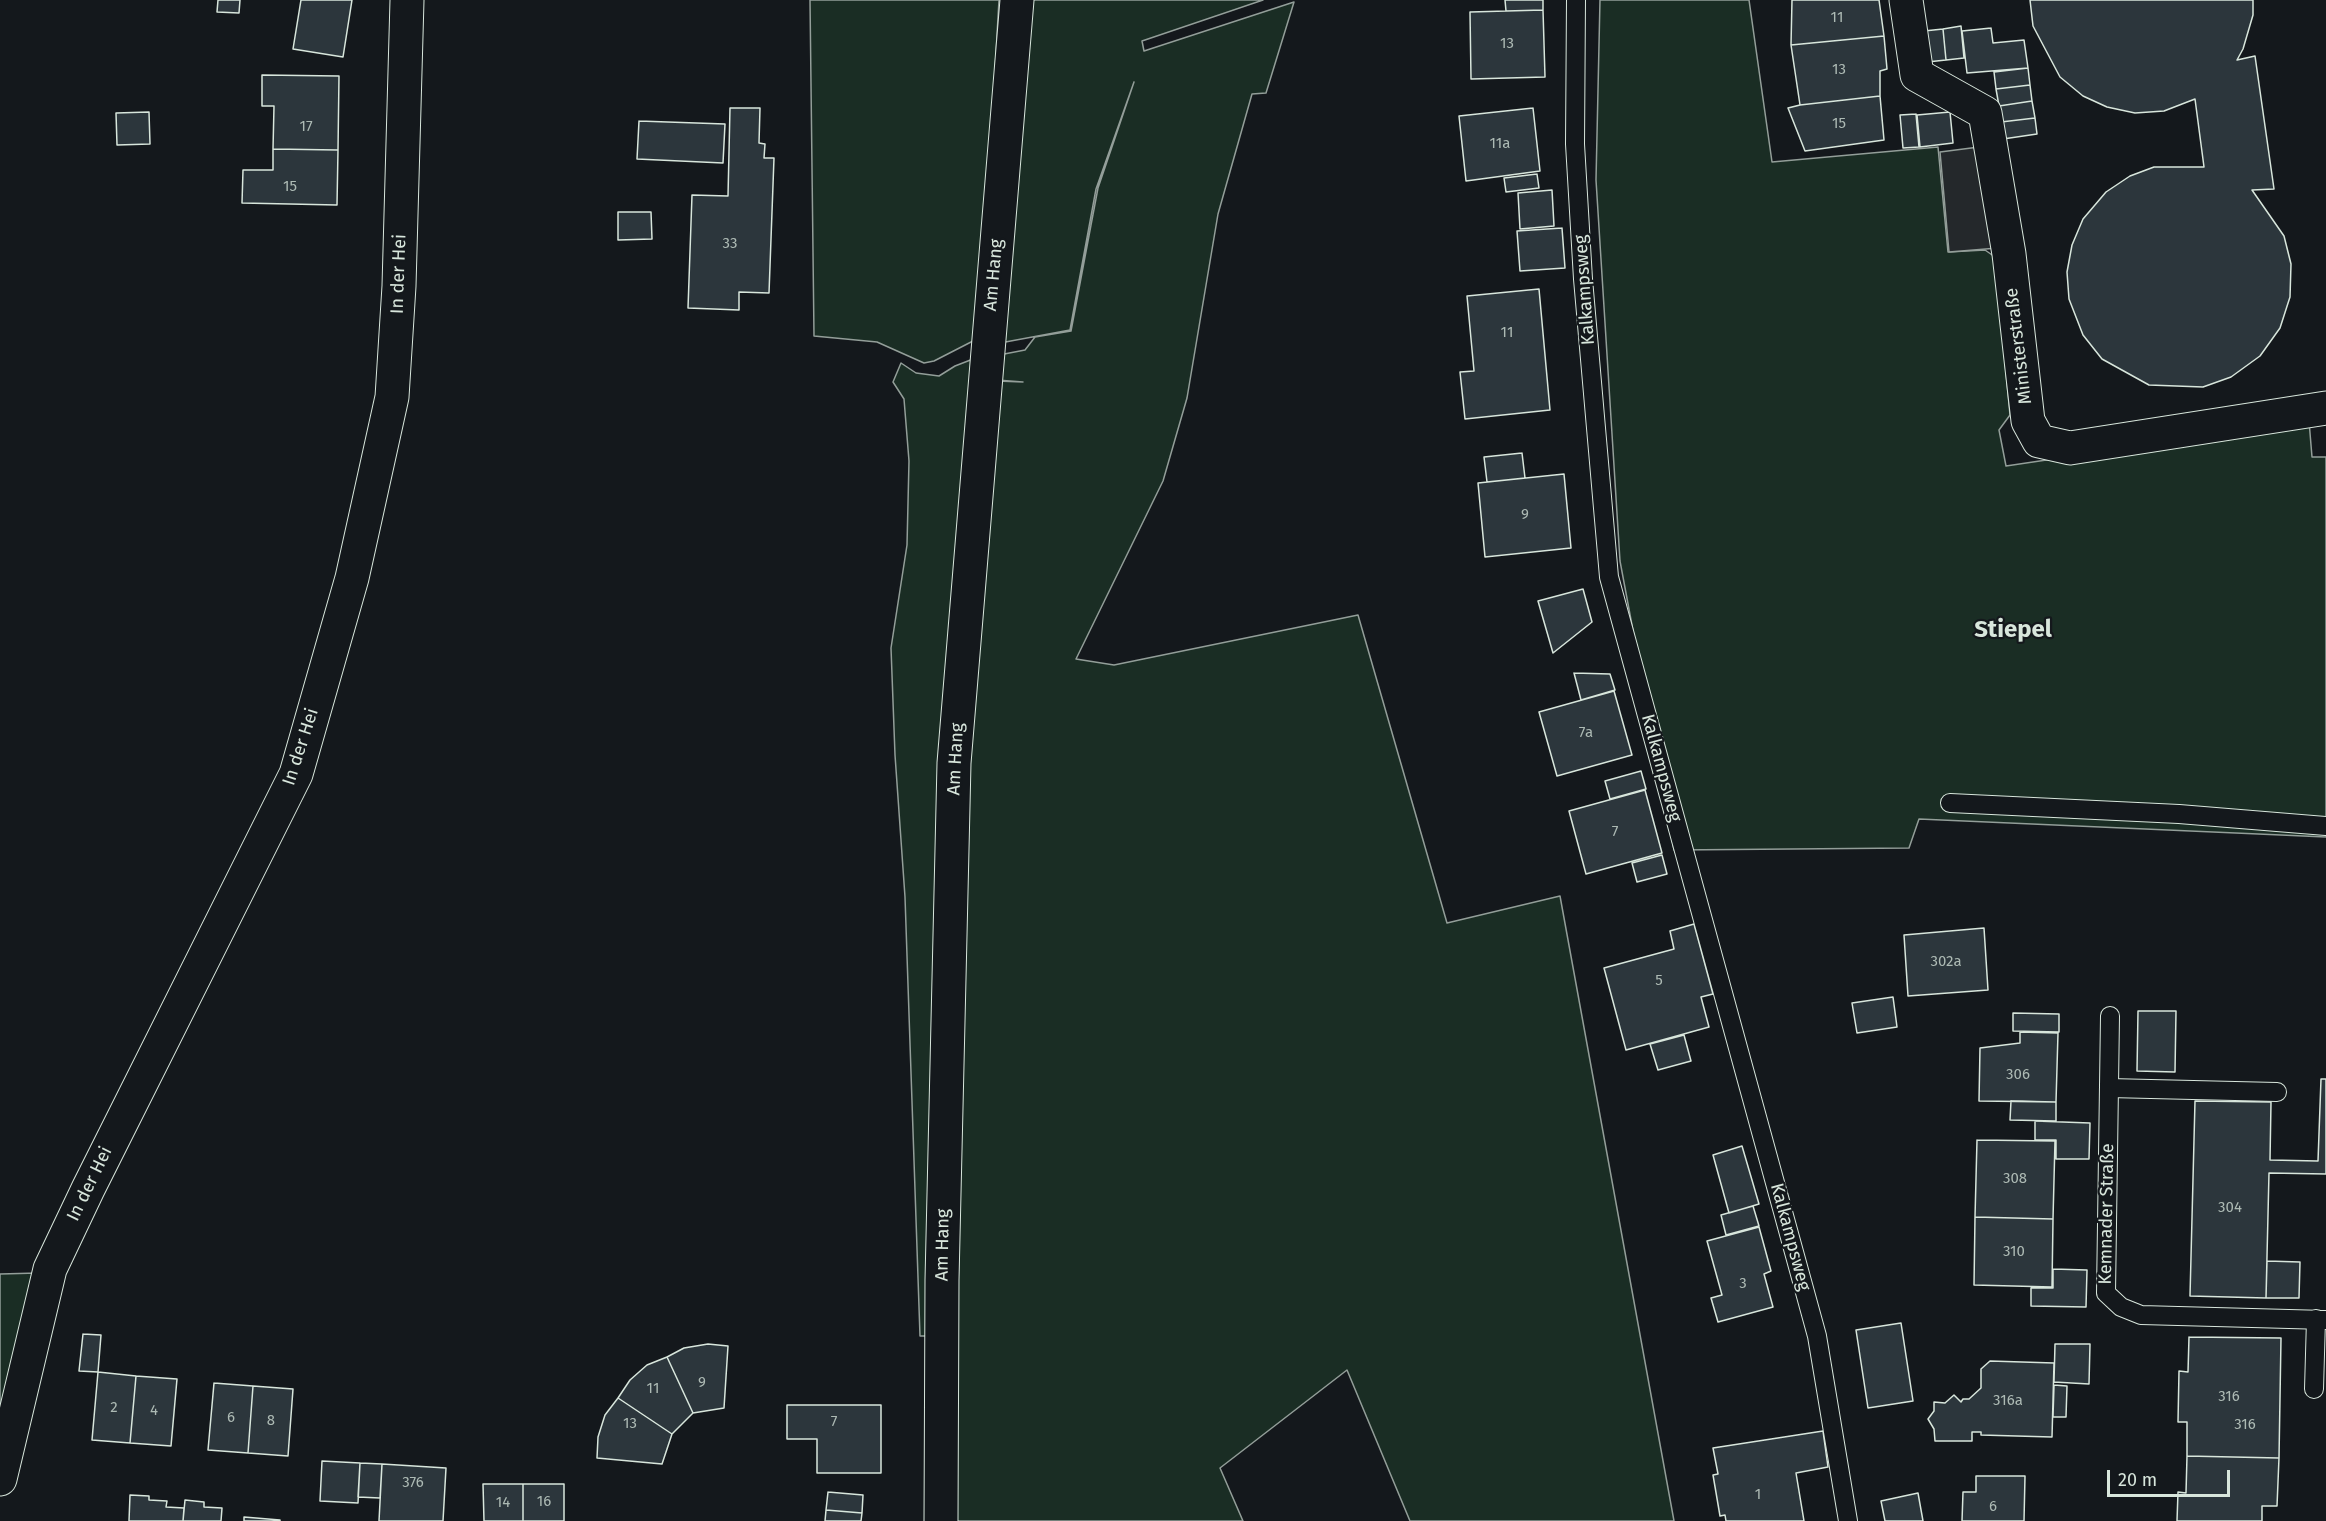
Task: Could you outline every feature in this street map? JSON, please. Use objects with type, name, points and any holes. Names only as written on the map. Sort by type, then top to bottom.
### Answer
[{"type":"street","name":"In der Hei","points":[[0,1479],[50,1269],[296,774],[349,590],[392,397],[399,286],[407,0]]},
{"type":"street","name":"Am Hang","points":[[941,1521],[942,1280],[954,764],[1017,0]]},
{"type":"street","name":"Ministerstraße","points":[[1906,0],[1917,75],[1984,113],[2009,254],[2028,421],[2039,441],[2070,448],[2326,408]]},
{"type":"lane","name":"Kalkampsweg","points":[[1576,0],[1575,144],[1584,291],[1610,577],[1817,1336],[1848,1521]]},
{"type":"lane","points":[[1950,803],[2179,814],[2326,826]]},
{"type":"lane","name":"Kemnader Straße","points":[[2110,1016],[2106,1293],[2121,1307],[2140,1315],[2321,1319]]},
{"type":"lane","points":[[2109,1088],[2277,1092]]},
{"type":"lane","points":[[2314,1389],[2321,1319]]},
{"type":"green space","points":[[810,0],[999,0],[992,123],[973,341],[934,361],[924,363],[877,342],[814,336]]},
{"type":"green space","points":[[1032,0],[1263,0],[1142,41],[1144,51],[1294,2],[1266,93],[1252,94],[1218,214],[1187,398],[1163,481],[1076,659],[1114,665],[1358,615],[1447,923],[1560,896],[1674,1521],[1410,1521],[1347,1370],[1220,1468],[1243,1521],[957,1521],[957,1337],[969,762],[997,381],[1023,382],[997,380],[999,355],[1025,350],[1035,337],[1071,331],[1098,188],[1134,82],[1096,189],[1070,330],[1000,343]]},
{"type":"green space","points":[[1600,0],[1749,0],[1772,162],[1938,147],[1948,252],[1985,250],[1995,257],[2010,415],[1999,430],[2006,466],[2309,421],[2312,457],[2326,457],[2326,837],[1919,819],[1909,848],[1674,850],[1620,561],[1596,180]]},
{"type":"green space","points":[[973,359],[935,1336],[920,1336],[905,897],[895,755],[891,648],[907,545],[909,461],[904,399],[893,382],[901,363],[916,373],[939,376]]},
{"type":"green space","points":[[38,1273],[0,1440],[0,1274]]},
{"type":"shaded area","points":[[1979,147],[1998,248],[1949,252],[1940,152]]},
{"type":"building","points":[[218,0],[240,0],[239,13],[217,12]]},
{"type":"building","points":[[301,0],[352,0],[343,57],[293,49]]},
{"type":"building","points":[[1505,0],[1543,0],[1543,10],[1506,11]]},
{"type":"building","points":[[1792,0],[1879,0],[1884,36],[1791,45]]},
{"type":"building","points":[[2030,0],[2253,0],[2253,15],[2243,49],[2237,60],[2255,56],[2274,189],[2252,190],[2284,236],[2291,264],[2290,297],[2280,328],[2260,356],[2231,377],[2203,387],[2149,385],[2102,359],[2083,335],[2069,299],[2067,272],[2072,245],[2083,219],[2106,192],[2130,176],[2154,167],[2204,167],[2195,99],[2164,111],[2135,113],[2107,107],[2083,96],[2060,77],[2033,26]]},
{"type":"building","points":[[1543,10],[1545,77],[1471,79],[1470,12]]},
{"type":"building","points":[[1961,26],[1964,58],[1946,60],[1943,29]]},
{"type":"building","points":[[1991,28],[1993,43],[2024,40],[2028,68],[1967,73],[1962,31]]},
{"type":"building","points":[[1943,29],[1946,60],[1927,62],[1924,31]]},
{"type":"building","points":[[1884,36],[1887,69],[1880,71],[1880,96],[1800,105],[1791,45]]},
{"type":"building","points":[[2028,68],[2030,85],[1996,89],[1994,72]]},
{"type":"building","points":[[262,75],[339,76],[338,150],[273,149],[274,106],[262,106]]},
{"type":"building","points":[[2030,85],[2032,101],[1999,106],[1996,89]]},
{"type":"building","points":[[1880,96],[1884,140],[1805,151],[1788,108]]},
{"type":"building","points":[[2032,101],[2035,118],[2001,122],[1999,106]]},
{"type":"building","points":[[730,108],[760,108],[759,143],[765,144],[764,158],[774,158],[769,293],[739,292],[739,310],[688,308],[692,195],[728,196]]},
{"type":"building","points":[[1533,108],[1540,171],[1466,181],[1459,116]]},
{"type":"building","points":[[149,112],[150,144],[117,145],[116,113]]},
{"type":"building","points":[[1950,112],[1953,143],[1920,147],[1917,115]]},
{"type":"building","points":[[1916,114],[1919,147],[1903,148],[1900,115]]},
{"type":"building","points":[[2035,118],[2037,134],[2003,139],[2001,122]]},
{"type":"building","points":[[639,121],[725,124],[723,163],[637,159]]},
{"type":"building","points":[[273,149],[338,150],[337,205],[242,203],[243,170],[273,170]]},
{"type":"building","points":[[1537,174],[1539,188],[1506,192],[1504,178]]},
{"type":"building","points":[[1552,190],[1554,226],[1520,229],[1518,193]]},
{"type":"building","points":[[618,212],[651,212],[652,239],[618,240]]},
{"type":"building","points":[[1562,228],[1565,268],[1520,271],[1517,231]]},
{"type":"building","points":[[1539,289],[1550,410],[1465,419],[1460,372],[1474,371],[1467,296]]},
{"type":"building","points":[[1522,453],[1525,478],[1487,482],[1484,457]]},
{"type":"building","points":[[1564,474],[1571,548],[1485,557],[1478,483]]},
{"type":"building","points":[[1583,589],[1592,622],[1553,653],[1538,601]]},
{"type":"building","points":[[1574,673],[1610,674],[1615,690],[1581,700]]},
{"type":"building","points":[[1614,691],[1632,755],[1557,776],[1539,712]]},
{"type":"building","points":[[1641,771],[1646,789],[1610,799],[1605,781]]},
{"type":"building","points":[[1645,790],[1662,853],[1586,874],[1569,811]]},
{"type":"building","points":[[1662,855],[1667,874],[1637,882],[1632,863]]},
{"type":"building","points":[[1694,924],[1713,994],[1701,997],[1709,1027],[1626,1050],[1604,968],[1674,949],[1670,931]]},
{"type":"building","points":[[1984,928],[1988,990],[1908,996],[1904,935]]},
{"type":"building","points":[[1893,997],[1897,1027],[1857,1033],[1852,1003]]},
{"type":"building","points":[[2138,1011],[2176,1011],[2175,1072],[2137,1071]]},
{"type":"building","points":[[2013,1013],[2059,1014],[2059,1032],[2013,1031]]},
{"type":"building","points":[[2020,1032],[2058,1033],[2056,1102],[1979,1101],[1980,1048],[2020,1043]]},
{"type":"building","points":[[1684,1035],[1691,1061],[1658,1070],[1650,1044]]},
{"type":"building","points":[[2321,1079],[2326,1079],[2326,1174],[2269,1173],[2266,1298],[2190,1296],[2195,1101],[2271,1102],[2270,1160],[2318,1161]]},
{"type":"building","points":[[2011,1101],[2056,1102],[2056,1121],[2010,1120]]},
{"type":"building","points":[[2035,1121],[2090,1123],[2089,1159],[2056,1159],[2056,1140],[2035,1140]]},
{"type":"building","points":[[1977,1140],[2055,1141],[2053,1219],[1975,1217]]},
{"type":"building","points":[[1742,1146],[1759,1204],[1729,1213],[1713,1155]]},
{"type":"building","points":[[1753,1206],[1759,1226],[1726,1235],[1721,1215]]},
{"type":"building","points":[[1975,1217],[2053,1219],[2052,1287],[1974,1285]]},
{"type":"building","points":[[1759,1227],[1771,1271],[1764,1274],[1773,1307],[1718,1322],[1711,1298],[1722,1295],[1707,1241]]},
{"type":"building","points":[[2267,1261],[2300,1262],[2299,1298],[2266,1298]]},
{"type":"building","points":[[2053,1269],[2087,1270],[2086,1307],[2031,1306],[2031,1288],[2053,1288]]},
{"type":"building","points":[[1901,1323],[1913,1401],[1868,1408],[1856,1330]]},
{"type":"building","points":[[83,1334],[101,1335],[98,1372],[79,1371]]},
{"type":"building","points":[[2189,1337],[2281,1338],[2279,1458],[2187,1456],[2187,1422],[2178,1422],[2179,1371],[2188,1372]]},
{"type":"building","points":[[708,1344],[728,1346],[724,1408],[693,1413],[667,1357],[684,1348]]},
{"type":"building","points":[[2055,1344],[2090,1344],[2089,1384],[2054,1382]]},
{"type":"building","points":[[667,1357],[693,1413],[672,1434],[618,1398],[630,1380],[647,1365]]},
{"type":"building","points":[[1990,1361],[2054,1363],[2052,1437],[1981,1435],[1981,1432],[1972,1432],[1972,1441],[1935,1441],[1934,1429],[1928,1419],[1934,1411],[1934,1402],[1945,1403],[1954,1395],[1961,1402],[1963,1399],[1969,1399],[1981,1388],[1981,1369]]},
{"type":"building","points":[[98,1372],[136,1376],[130,1443],[92,1440]]},
{"type":"building","points":[[136,1376],[177,1379],[171,1446],[130,1443]]},
{"type":"building","points":[[214,1383],[253,1386],[248,1453],[208,1450]]},
{"type":"building","points":[[2054,1385],[2067,1386],[2066,1417],[2053,1417]]},
{"type":"building","points":[[253,1386],[293,1389],[288,1456],[248,1453]]},
{"type":"building","points":[[618,1398],[672,1434],[662,1464],[597,1458],[598,1437],[605,1415]]},
{"type":"building","points":[[787,1405],[881,1405],[881,1473],[817,1473],[817,1439],[787,1439]]},
{"type":"building","points":[[1823,1431],[1828,1467],[1796,1473],[1804,1521],[1726,1521],[1725,1515],[1720,1516],[1713,1475],[1718,1474],[1713,1448]]},
{"type":"building","points":[[2187,1456],[2279,1458],[2277,1506],[2262,1506],[2262,1521],[2177,1521],[2178,1492],[2186,1493]]},
{"type":"building","points":[[322,1461],[360,1463],[358,1503],[320,1501]]},
{"type":"building","points":[[360,1463],[382,1464],[380,1498],[358,1497]]},
{"type":"building","points":[[382,1464],[446,1468],[443,1521],[379,1521]]},
{"type":"building","points":[[1976,1476],[2025,1476],[2024,1521],[1962,1521],[1963,1492],[1976,1492]]},
{"type":"building","points":[[483,1484],[523,1484],[523,1521],[484,1521]]},
{"type":"building","points":[[523,1484],[564,1484],[564,1521],[523,1521]]},
{"type":"building","points":[[828,1492],[863,1495],[862,1513],[826,1510]]},
{"type":"building","points":[[1918,1493],[1923,1521],[1885,1521],[1881,1501]]},
{"type":"building","points":[[130,1495],[149,1496],[149,1500],[167,1501],[166,1507],[184,1508],[183,1521],[129,1521]]},
{"type":"building","points":[[185,1500],[204,1502],[204,1507],[222,1508],[221,1521],[183,1521]]},
{"type":"building","points":[[826,1510],[862,1513],[861,1521],[825,1521]]},
{"type":"building","points":[[244,1517],[280,1520],[280,1521],[244,1521]]},
{"type":"district","name":"Stiepel","points":[[2013,630]]}]
